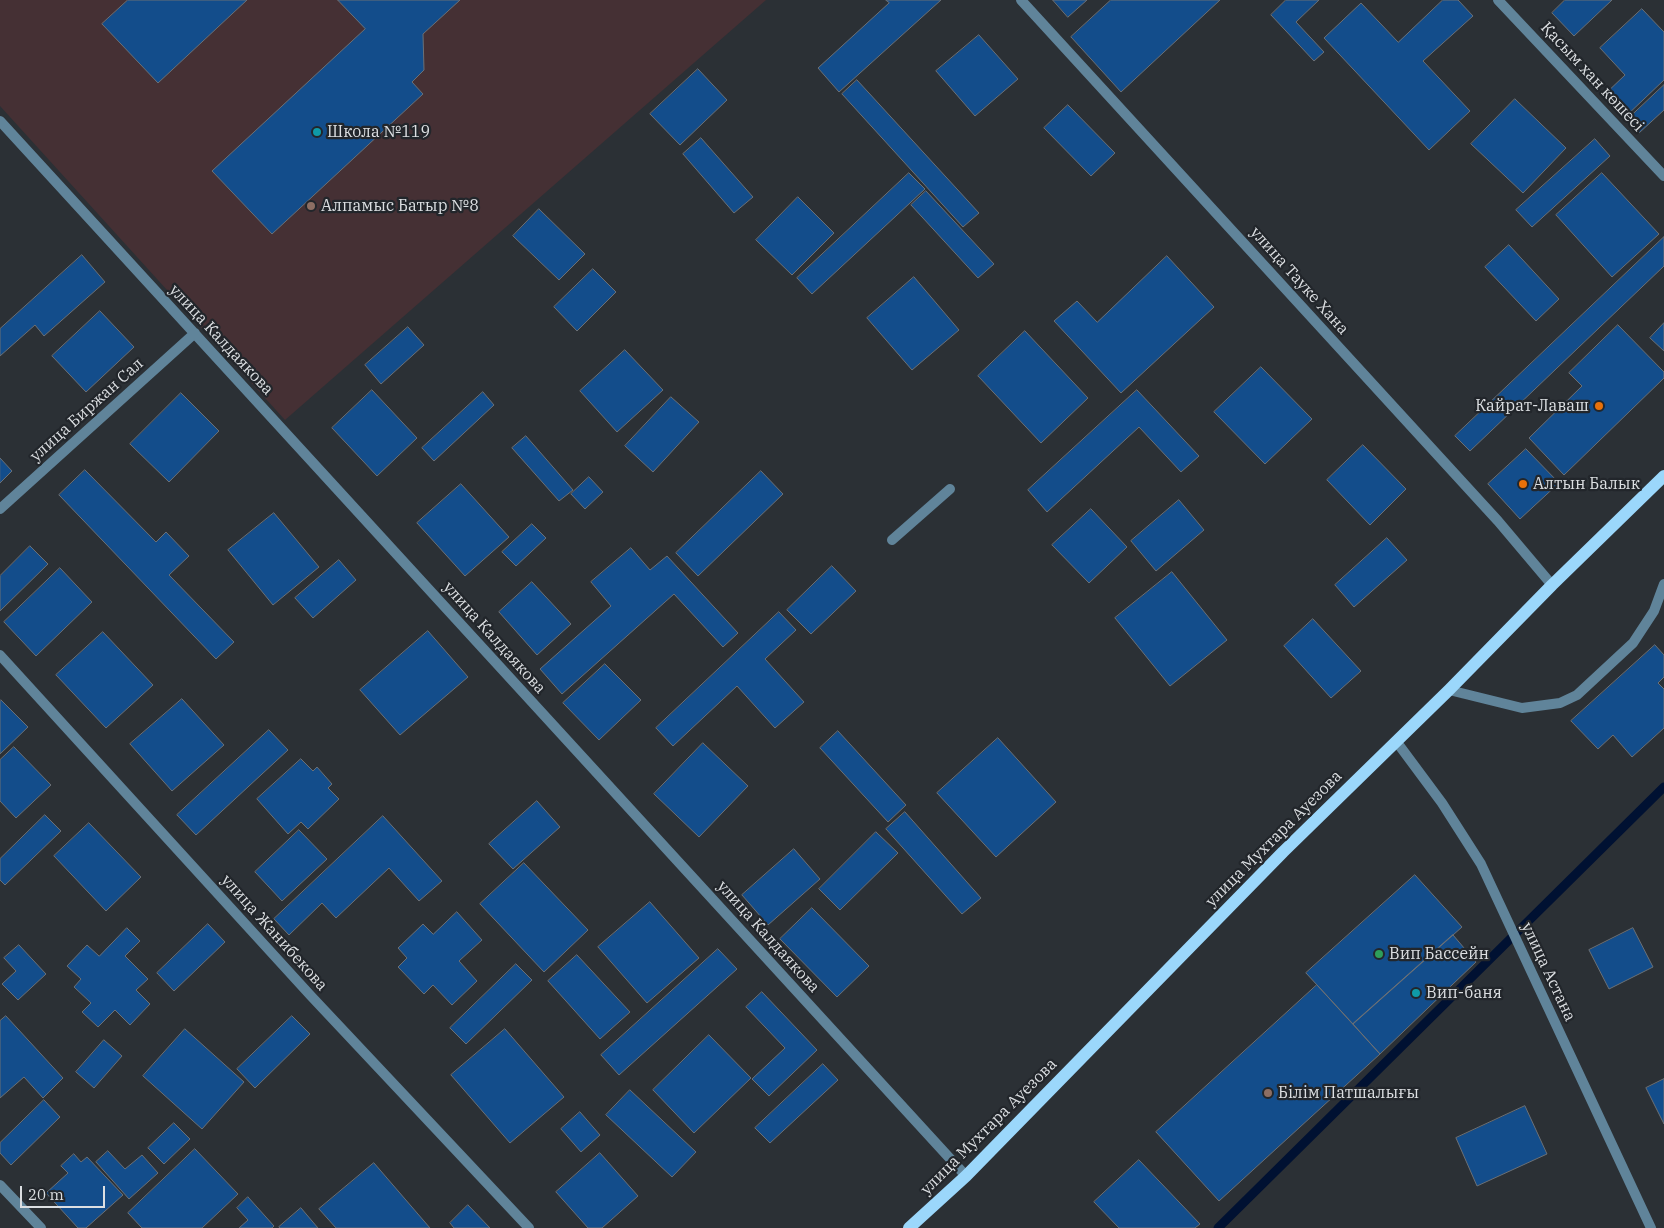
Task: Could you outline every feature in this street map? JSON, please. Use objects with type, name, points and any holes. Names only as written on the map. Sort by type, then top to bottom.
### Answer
[{"type":"main road","name":"улица Мухтара Ауезова","points":[[909,1228],[966,1176],[1269,866],[1664,476]]},
{"type":"street","name":"улица Тауке Хана","points":[[1022,0],[1498,521],[1552,585]]},
{"type":"street","name":"Қасым хан көшесі","points":[[1498,0],[1664,176]]},
{"type":"street","name":"улица Калдаякова","points":[[0,121],[966,1176]]},
{"type":"street","name":"улица Биржан Сал","points":[[0,510],[195,333]]},
{"type":"street","points":[[892,540],[950,489]]},
{"type":"street","points":[[1449,690],[1522,708],[1560,703],[1577,695],[1633,643],[1654,612],[1664,584]]},
{"type":"street","name":"улица Жанибекова","points":[[0,655],[311,996],[529,1228]]},
{"type":"street","name":"улица Астана","points":[[1396,741],[1442,803],[1481,864],[1651,1228]]},
{"type":"street","points":[[0,1184],[41,1228]]},
{"type":"shaded area","name":"Алпамыс Батыр №8","points":[[0,0],[766,0],[285,420],[0,106]]},
{"type":"building","points":[[128,0],[247,0],[158,83],[102,24]]},
{"type":"building","name":"Школа №119","points":[[338,0],[460,0],[423,34],[424,70],[412,82],[423,94],[272,234],[212,171],[365,29]]},
{"type":"building","points":[[886,0],[941,0],[839,92],[818,68],[889,3]]},
{"type":"building","points":[[1053,0],[1087,0],[1068,17]]},
{"type":"building","points":[[1111,0],[1220,0],[1121,92],[1071,37]]},
{"type":"building","points":[[1286,0],[1319,0],[1296,22],[1324,52],[1314,61],[1271,15]]},
{"type":"building","points":[[1443,0],[1458,0],[1473,16],[1423,61],[1470,111],[1429,150],[1324,38],[1361,3],[1398,42]]},
{"type":"building","points":[[1565,0],[1612,0],[1574,36],[1552,13]]},
{"type":"building","points":[[1642,9],[1664,32],[1664,80],[1624,118],[1603,96],[1625,75],[1600,48]]},
{"type":"building","points":[[979,35],[1018,79],[975,116],[936,71]]},
{"type":"building","points":[[698,69],[727,100],[680,145],[650,114]]},
{"type":"building","points":[[857,80],[979,213],[963,227],[842,94]]},
{"type":"building","points":[[1664,85],[1664,110],[1639,133],[1627,120]]},
{"type":"building","points":[[1515,99],[1566,148],[1523,193],[1471,144]]},
{"type":"building","points":[[1068,105],[1115,153],[1091,176],[1044,128]]},
{"type":"building","points":[[701,138],[753,197],[734,213],[683,154]]},
{"type":"building","points":[[1595,139],[1610,156],[1532,227],[1516,210]]},
{"type":"building","points":[[909,173],[925,189],[812,294],[797,278]]},
{"type":"building","points":[[1602,173],[1659,234],[1612,277],[1556,215]]},
{"type":"building","points":[[926,191],[994,264],[978,278],[911,205]]},
{"type":"building","points":[[798,197],[834,233],[792,275],[756,240]]},
{"type":"building","points":[[539,209],[585,254],[559,280],[513,236]]},
{"type":"building","points":[[1664,237],[1664,266],[1470,451],[1455,436]]},
{"type":"building","points":[[1509,245],[1559,299],[1536,321],[1485,267]]},
{"type":"building","points":[[82,255],[105,282],[44,336],[35,325],[0,356],[0,329]]},
{"type":"building","points":[[1167,256],[1214,307],[1121,393],[1054,321],[1077,301],[1097,322]]},
{"type":"building","points":[[593,269],[616,292],[577,331],[554,307]]},
{"type":"building","points":[[914,277],[959,330],[912,370],[867,318]]},
{"type":"building","points":[[100,311],[134,347],[86,392],[52,356]]},
{"type":"building","points":[[1664,323],[1664,351],[1650,338]]},
{"type":"building","name":"Кайрат-Лаваш","points":[[1618,325],[1664,372],[1664,378],[1564,475],[1529,438],[1582,386],[1569,373]]},
{"type":"building","points":[[408,327],[424,345],[381,384],[365,365]]},
{"type":"building","points":[[1025,331],[1088,398],[1041,443],[978,376]]},
{"type":"building","points":[[625,350],[663,390],[617,432],[580,391]]},
{"type":"building","points":[[1261,367],[1312,419],[1265,464],[1214,412]]},
{"type":"building","points":[[372,390],[417,438],[377,476],[332,428]]},
{"type":"building","points":[[1137,390],[1199,456],[1181,472],[1139,427],[1047,512],[1028,490]]},
{"type":"building","points":[[483,392],[494,405],[434,461],[422,448]]},
{"type":"building","points":[[181,393],[219,431],[169,482],[130,444]]},
{"type":"building","points":[[671,397],[699,422],[653,472],[625,446]]},
{"type":"building","points":[[526,436],[573,490],[559,501],[512,448]]},
{"type":"building","points":[[1363,445],[1406,489],[1370,525],[1327,480]]},
{"type":"building","name":"Алтын Балык","points":[[1526,449],[1559,483],[1520,519],[1488,484]]},
{"type":"building","points":[[0,458],[12,471],[0,483]]},
{"type":"building","points":[[85,470],[156,542],[166,532],[189,556],[169,575],[234,642],[216,659],[59,495]]},
{"type":"building","points":[[761,471],[783,494],[698,576],[676,553]]},
{"type":"building","points":[[589,477],[603,492],[585,509],[571,494]]},
{"type":"building","points":[[461,484],[509,537],[465,576],[417,523]]},
{"type":"building","points":[[1179,500],[1204,530],[1156,571],[1131,541]]},
{"type":"building","points":[[1091,509],[1127,547],[1089,583],[1052,545]]},
{"type":"building","points":[[274,513],[319,567],[273,605],[228,550]]},
{"type":"building","points":[[532,524],[546,538],[516,566],[502,552]]},
{"type":"building","points":[[1387,538],[1407,560],[1354,607],[1335,585]]},
{"type":"building","points":[[30,546],[48,564],[0,611],[0,576]]},
{"type":"building","points":[[631,548],[650,570],[667,556],[738,633],[723,647],[674,594],[562,694],[540,669],[611,606],[591,582]]},
{"type":"building","points":[[339,560],[356,580],[313,618],[295,598]]},
{"type":"building","points":[[832,566],[856,591],[811,634],[787,610]]},
{"type":"building","points":[[60,568],[92,602],[36,656],[4,622]]},
{"type":"building","points":[[1172,572],[1227,640],[1170,686],[1115,618]]},
{"type":"building","points":[[532,582],[571,624],[537,655],[499,612]]},
{"type":"building","points":[[779,612],[796,630],[765,659],[804,702],[775,728],[737,686],[673,746],[656,728]]},
{"type":"building","points":[[1313,619],[1361,671],[1331,698],[1284,646]]},
{"type":"building","points":[[428,631],[468,677],[400,735],[360,690]]},
{"type":"building","points":[[103,632],[153,685],[106,728],[56,675]]},
{"type":"building","points":[[1655,645],[1664,655],[1664,677],[1658,683],[1664,689],[1664,728],[1632,757],[1613,735],[1598,749],[1571,721]]},
{"type":"building","points":[[605,664],[641,700],[599,740],[563,703]]},
{"type":"building","points":[[182,699],[224,745],[172,791],[130,744]]},
{"type":"building","points":[[0,701],[28,727],[0,754]]},
{"type":"building","points":[[269,730],[288,750],[196,835],[177,815]]},
{"type":"building","points":[[838,731],[906,805],[888,822],[820,748]]},
{"type":"building","points":[[998,738],[1056,802],[996,857],[937,793]]},
{"type":"building","points":[[703,743],[748,786],[699,837],[654,794]]},
{"type":"building","points":[[14,747],[51,785],[16,818],[0,801],[0,760]]},
{"type":"building","points":[[301,759],[313,771],[317,767],[332,784],[328,788],[339,799],[308,829],[301,822],[288,834],[257,799]]},
{"type":"building","points":[[537,801],[560,827],[513,869],[489,844]]},
{"type":"building","points":[[905,812],[981,898],[962,914],[886,829]]},
{"type":"building","points":[[45,815],[61,831],[5,885],[0,880],[0,859]]},
{"type":"building","points":[[383,816],[442,881],[419,901],[389,868],[336,918],[322,903],[289,935],[274,919]]},
{"type":"building","points":[[89,823],[141,877],[106,911],[54,856]]},
{"type":"building","points":[[299,830],[327,859],[282,901],[255,872]]},
{"type":"building","points":[[876,832],[898,853],[840,910],[819,889]]},
{"type":"building","points":[[794,849],[820,879],[768,925],[742,895]]},
{"type":"building","points":[[524,863],[588,930],[544,972],[480,904]]},
{"type":"building","name":"Вип Бассейн","points":[[1415,875],[1462,927],[1353,1024],[1306,973]]},
{"type":"building","points":[[650,902],[699,958],[647,1003],[598,947]]},
{"type":"building","points":[[812,908],[869,966],[837,997],[780,939]]},
{"type":"building","points":[[457,912],[482,940],[459,961],[477,981],[452,1005],[433,985],[424,994],[398,967],[407,958],[398,948],[423,924],[433,934]]},
{"type":"building","points":[[208,924],[225,942],[174,991],[157,973]]},
{"type":"building","points":[[127,928],[140,941],[125,956],[148,979],[136,990],[150,1004],[130,1025],[115,1010],[98,1027],[82,1012],[91,1003],[74,987],[81,979],[67,966],[87,945],[99,956]]},
{"type":"building","points":[[1633,928],[1653,967],[1609,989],[1589,950]]},
{"type":"building","name":"Вип-баня","points":[[1453,935],[1476,962],[1380,1054],[1353,1024]]},
{"type":"building","points":[[19,945],[46,974],[18,1000],[2,984],[16,971],[4,958]]},
{"type":"building","points":[[718,949],[737,969],[619,1075],[601,1055]]},
{"type":"building","points":[[577,955],[630,1012],[600,1039],[548,981]]},
{"type":"building","points":[[516,964],[532,980],[466,1044],[450,1028]]},
{"type":"building","name":"Білім Патшалығы","points":[[1317,985],[1380,1054],[1219,1201],[1156,1132]]},
{"type":"building","points":[[762,992],[817,1050],[769,1096],[752,1079],[785,1048],[746,1007]]},
{"type":"building","points":[[6,1016],[63,1078],[43,1098],[24,1077],[0,1098],[0,1021]]},
{"type":"building","points":[[292,1016],[310,1034],[255,1088],[237,1069]]},
{"type":"building","points":[[185,1029],[244,1082],[202,1129],[143,1076]]},
{"type":"building","points":[[505,1029],[564,1097],[510,1143],[451,1075]]},
{"type":"building","points":[[709,1035],[751,1078],[694,1133],[653,1090]]},
{"type":"building","points":[[104,1040],[122,1056],[94,1088],[76,1072]]},
{"type":"building","points":[[823,1064],[838,1080],[770,1143],[755,1128]]},
{"type":"building","points":[[1664,1079],[1664,1124],[1646,1088]]},
{"type":"building","points":[[630,1090],[696,1152],[672,1177],[606,1115]]},
{"type":"building","points":[[44,1100],[60,1117],[11,1165],[0,1153],[0,1143]]},
{"type":"building","points":[[1525,1106],[1547,1154],[1477,1186],[1456,1138]]},
{"type":"building","points":[[580,1112],[600,1135],[581,1152],[561,1129]]},
{"type":"building","points":[[174,1123],[190,1139],[164,1164],[148,1148]]},
{"type":"building","points":[[195,1149],[238,1194],[202,1228],[142,1228],[128,1213]]},
{"type":"building","points":[[108,1151],[125,1169],[142,1155],[158,1173],[129,1199],[96,1162]]},
{"type":"building","points":[[600,1153],[638,1196],[602,1228],[588,1228],[556,1192]]},
{"type":"building","points":[[74,1154],[81,1162],[87,1157],[123,1195],[86,1228],[78,1228],[46,1193],[68,1173],[61,1166]]},
{"type":"building","points":[[1139,1160],[1200,1224],[1195,1228],[1119,1228],[1094,1202]]},
{"type":"building","points":[[374,1163],[430,1228],[336,1228],[319,1209]]},
{"type":"building","points":[[248,1197],[274,1226],[272,1228],[239,1228],[248,1220],[237,1208]]},
{"type":"building","points":[[468,1205],[490,1228],[454,1228],[450,1223]]},
{"type":"building","points":[[301,1208],[318,1228],[279,1227]]},
{"type":"waterway","points":[[1218,1228],[1664,787]]},
{"type":"place","name":"Школа №119","points":[[317,132]]},
{"type":"place","name":"Алпамыс Батыр №8","points":[[311,206]]},
{"type":"place","name":"Кайрат-Лаваш","points":[[1599,406]]},
{"type":"place","name":"Алтын Балык","points":[[1523,484]]},
{"type":"place","name":"Вип Бассейн","points":[[1379,954]]},
{"type":"place","name":"Вип-баня","points":[[1416,993]]},
{"type":"place","name":"Білім Патшалығы","points":[[1268,1093]]}]
